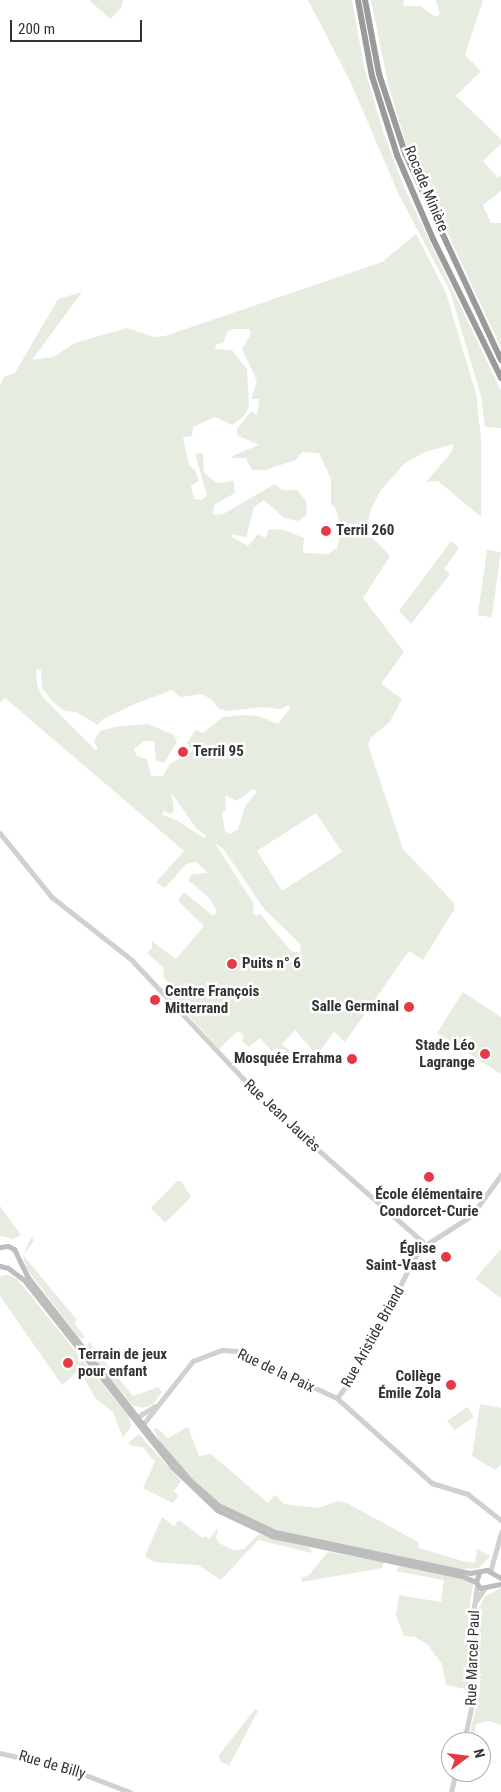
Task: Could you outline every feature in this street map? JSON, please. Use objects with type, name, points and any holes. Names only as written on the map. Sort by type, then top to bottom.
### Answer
[{"type":"highway","name":"Rocade Minière","points":[[358,0],[372,76],[397,155],[433,238],[501,378]]},
{"type":"highway","name":"Rocade Minière","points":[[366,0],[379,74],[405,153],[501,360]]},
{"type":"main road","points":[[1,1246],[14,1249],[17,1260],[142,1426],[199,1495],[228,1517],[255,1530],[300,1543],[462,1576],[484,1589],[493,1584],[501,1584]]},
{"type":"main road","points":[[8,1268],[17,1260]]},
{"type":"main road","points":[[0,1266],[8,1268],[24,1280],[136,1418]]},
{"type":"main road","points":[[142,1426],[182,1472],[210,1499],[261,1527],[342,1547],[492,1574],[501,1578]]},
{"type":"main road","points":[[476,1583],[479,1573]]},
{"type":"main road","points":[[492,1574],[493,1584]]},
{"type":"street","name":"Rue Jean Jaurès","points":[[0,832],[52,897],[152,980],[274,1111],[422,1242]]},
{"type":"street","points":[[422,1249],[422,1242],[429,1243],[471,1216],[501,1175]]},
{"type":"street","name":"Rue Aristide Briand","points":[[337,1398],[358,1370],[414,1258],[422,1249],[429,1250],[429,1243]]},
{"type":"street","name":"Rue de la Paix","points":[[155,1406],[188,1365],[214,1352],[237,1351],[337,1398],[432,1483],[465,1492],[501,1520]]},
{"type":"street","points":[[136,1418],[155,1406]]},
{"type":"street","points":[[142,1426],[155,1406]]},
{"type":"street","points":[[492,1574],[501,1533]]},
{"type":"street","name":"Rue Marcel Paul","points":[[466,1732],[475,1689],[472,1621],[476,1583]]},
{"type":"street","name":"Rue Marcel Paul","points":[[475,1602],[484,1589]]},
{"type":"street","name":"Rue de Billy","points":[[0,1752],[44,1761],[130,1792]]},
{"type":"shaded area","points":[[89,0],[123,0],[121,8],[110,19]]},
{"type":"shaded area","points":[[308,0],[352,0],[364,67],[383,131],[403,185],[501,391],[501,428],[485,427],[481,396],[450,291],[398,193],[351,83]]},
{"type":"shaded area","points":[[371,0],[406,0],[403,1],[404,6],[420,6],[436,17],[440,14],[436,0],[483,0],[465,55],[481,71],[456,96],[501,139],[501,144],[483,161],[498,178],[501,175],[501,191],[483,205],[491,223],[501,223],[501,348],[406,144],[388,84]]},
{"type":"shaded area","points":[[416,234],[446,293],[476,394],[481,438],[481,517],[438,481],[426,482],[451,453],[454,444],[425,452],[405,463],[381,490],[371,509],[366,531],[390,556],[363,598],[404,652],[381,684],[402,699],[389,723],[370,738],[368,745],[403,849],[454,903],[454,910],[423,960],[409,951],[345,1042],[334,1032],[317,1055],[295,1030],[282,1044],[290,1051],[286,1056],[276,1047],[271,1051],[260,1038],[249,1047],[242,1042],[244,1035],[238,1031],[219,1049],[174,999],[170,984],[163,977],[164,968],[147,953],[152,948],[152,941],[176,959],[204,926],[178,901],[184,892],[213,916],[217,911],[210,899],[188,880],[192,874],[208,873],[196,862],[186,864],[165,888],[156,882],[184,851],[5,698],[0,703],[0,386],[4,377],[15,373],[58,299],[82,292],[32,360],[53,357],[75,343],[127,328],[154,337],[165,336],[382,262]],"holes":[[[232,329],[249,329],[251,334],[242,349],[257,381],[251,399],[259,399],[257,415],[251,411],[237,429],[237,435],[259,445],[234,455],[232,458],[246,458],[252,470],[265,470],[296,460],[302,452],[319,453],[331,479],[331,504],[336,509],[341,529],[337,548],[328,554],[303,553],[304,538],[284,530],[269,529],[265,538],[258,534],[248,546],[232,537],[233,534],[246,538],[254,507],[264,500],[284,518],[298,521],[307,515],[306,501],[297,490],[282,490],[275,484],[223,514],[213,515],[214,505],[235,493],[234,481],[217,483],[204,473],[203,453],[195,454],[207,495],[202,500],[194,499],[191,486],[199,481],[195,470],[189,465],[183,437],[192,436],[193,427],[215,417],[232,425],[245,415],[249,406],[247,369],[232,350],[215,349],[216,344],[223,343],[227,332]],[[36,669],[41,670],[42,688],[53,702],[65,711],[76,712],[98,725],[103,719],[172,690],[180,697],[201,694],[211,699],[219,709],[228,711],[262,707],[281,709],[288,705],[290,708],[278,724],[258,716],[242,715],[223,717],[203,733],[196,730],[187,743],[193,751],[170,764],[163,776],[151,776],[147,759],[137,756],[134,749],[144,741],[154,741],[156,760],[164,763],[177,742],[174,735],[148,724],[115,727],[100,731],[94,741],[98,749],[95,750],[42,696],[37,685]],[[253,789],[257,792],[245,806],[238,829],[230,834],[225,831],[222,813],[226,810],[225,795],[237,801]],[[171,792],[196,828],[206,836],[204,838],[178,821],[163,815],[163,811],[172,814],[174,810]],[[316,813],[342,852],[282,891],[257,851]],[[214,842],[224,850],[265,910],[301,945],[300,953],[291,951],[260,914],[256,916],[253,913],[254,904]]]},
{"type":"shaded area","points":[[451,541],[459,548],[444,569],[450,574],[411,624],[399,611]]},
{"type":"shaded area","points":[[487,550],[501,552],[492,617],[478,615]]},
{"type":"shaded area","name":"Stade Léo Lagrange","points":[[463,992],[501,1017],[501,1074],[437,1033]]},
{"type":"shaded area","points":[[177,1181],[181,1181],[191,1197],[165,1223],[151,1208]]},
{"type":"shaded area","points":[[0,1206],[21,1235],[13,1239],[0,1236]]},
{"type":"shaded area","points":[[32,1236],[34,1241],[23,1255]]},
{"type":"shaded area","points":[[501,1250],[501,1298],[475,1279]]},
{"type":"shaded area","points":[[23,1255],[77,1320],[74,1323],[85,1337],[80,1339],[26,1268]]},
{"type":"shaded area","points":[[8,1275],[17,1279],[129,1417],[131,1426],[123,1438],[113,1412],[96,1399],[79,1370],[62,1385],[0,1296],[0,1276]]},
{"type":"shaded area","points":[[89,1342],[133,1396],[158,1387],[162,1392],[153,1404],[143,1408],[132,1405],[86,1348]]},
{"type":"shaded area","points":[[480,1404],[501,1408],[501,1464],[495,1470],[472,1456]]},
{"type":"shaded area","points":[[467,1407],[474,1417],[454,1431],[447,1421]]},
{"type":"shaded area","points":[[188,1427],[199,1456],[211,1454],[268,1503],[275,1495],[284,1504],[319,1508],[338,1501],[347,1503],[418,1542],[419,1548],[466,1562],[475,1563],[477,1549],[490,1556],[479,1568],[462,1569],[284,1533],[232,1512],[203,1490],[161,1444],[153,1429],[157,1428],[168,1438]]},
{"type":"shaded area","points":[[139,1434],[181,1481],[174,1491],[178,1496],[173,1503],[143,1488],[155,1462],[143,1447],[132,1446],[128,1443]]},
{"type":"shaded area","points":[[162,1517],[174,1526],[179,1520],[203,1538],[205,1536],[209,1539],[219,1527],[216,1537],[219,1543],[233,1550],[244,1549],[259,1534],[310,1548],[312,1553],[258,1540],[221,1580],[198,1565],[154,1562],[145,1556]]},
{"type":"shaded area","points":[[328,1552],[384,1562],[382,1568],[302,1582],[301,1578],[309,1575]]},
{"type":"shaded area","points":[[400,1566],[468,1579],[473,1584],[468,1618],[471,1690],[446,1685],[442,1664],[428,1645],[415,1637],[404,1636],[396,1615],[399,1595],[441,1602],[444,1580],[396,1571]]},
{"type":"shaded area","points":[[501,1588],[501,1725],[489,1721],[476,1724],[474,1732],[470,1732],[480,1691],[479,1608],[485,1596]]},
{"type":"shaded area","points":[[255,1709],[258,1711],[229,1766],[220,1761],[219,1755]]},
{"type":"place","name":"Terril 260","points":[[326,531]]},
{"type":"place","name":"Terril 95","points":[[183,752]]},
{"type":"place","name":"Puits n° 6","points":[[232,964]]},
{"type":"place","name":"Centre François Mitterrand","points":[[155,1000]]},
{"type":"place","name":"Salle Germinal","points":[[409,1007]]},
{"type":"place","name":"Stade Léo Lagrange","points":[[485,1054]]},
{"type":"place","name":"Mosquée Errahma","points":[[352,1059]]},
{"type":"place","name":"École élémentaire Condorcet-Curie","points":[[429,1177]]},
{"type":"place","name":"Église Saint-Vaast","points":[[446,1257]]},
{"type":"place","name":"Terrain de jeux pour enfant","points":[[68,1363]]},
{"type":"place","name":"Collège Émile Zola","points":[[451,1385]]}]
